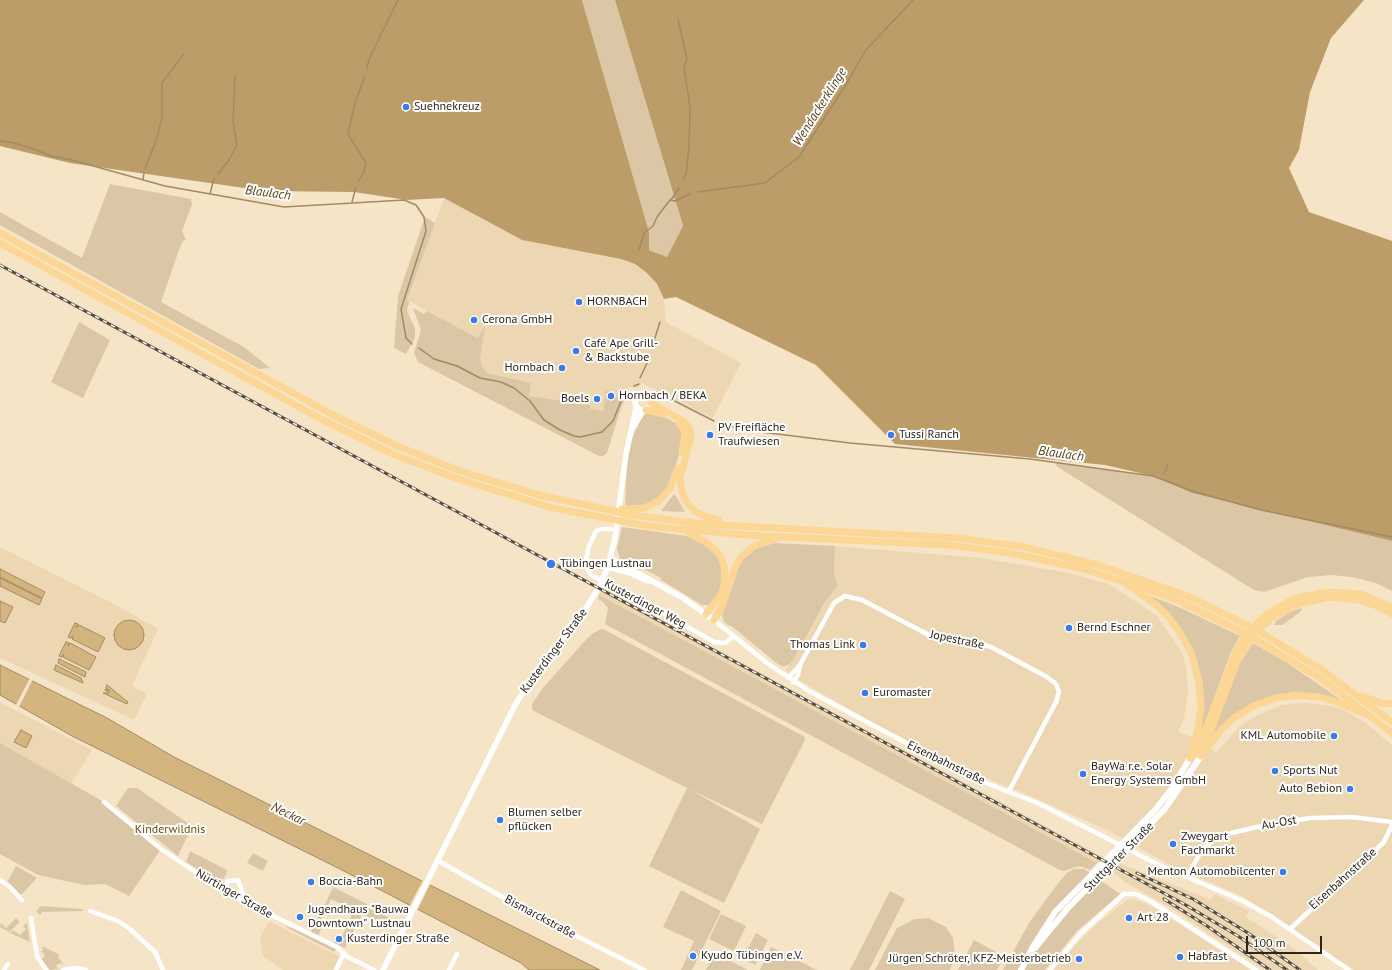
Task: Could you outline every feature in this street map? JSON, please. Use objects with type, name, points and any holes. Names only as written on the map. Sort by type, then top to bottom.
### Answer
[{"type":"highway","points":[[0,233],[299,398],[384,440],[436,462],[502,485],[560,501],[673,521],[750,527],[958,538],[1024,547],[1098,565],[1171,590],[1238,620],[1288,648],[1356,694],[1392,722]]},
{"type":"highway","points":[[0,243],[306,411],[395,455],[461,480],[539,504],[606,519],[687,531],[879,541],[981,549],[1043,560],[1121,580],[1178,601],[1250,636],[1314,675],[1370,715],[1392,733]]},
{"type":"highway","points":[[651,403],[683,420],[691,432],[692,437],[680,478],[682,492],[691,507],[699,514],[711,519],[739,522],[750,527]]},
{"type":"highway","points":[[607,510],[635,510],[649,507],[662,498],[672,483],[684,446],[684,429],[674,419],[654,410],[645,410]]},
{"type":"highway","points":[[687,531],[714,548],[721,557],[724,567],[725,580],[722,593],[706,614]]},
{"type":"highway","points":[[714,620],[721,608],[735,567],[741,557],[754,546],[774,541],[781,537]]},
{"type":"highway","points":[[1121,580],[1150,600],[1167,615],[1181,634],[1192,655],[1199,682],[1201,707],[1198,729],[1190,758]]},
{"type":"highway","points":[[1190,758],[1196,751],[1205,731],[1226,671],[1249,631],[1270,615],[1293,599],[1326,592],[1360,594],[1392,607]]},
{"type":"highway","points":[[1270,615],[1299,604],[1330,597],[1359,600],[1392,614]]},
{"type":"highway","points":[[1201,756],[1238,652]]},
{"type":"highway","points":[[1356,694],[1377,702],[1392,704]]},
{"type":"highway","points":[[1201,756],[1218,733],[1234,718],[1253,706],[1270,699],[1297,695],[1320,697],[1337,702],[1358,712],[1370,715]]},
{"type":"main road","name":"Stuttgarter Straße","points":[[1030,954],[1061,916],[1140,837],[1168,806],[1201,756]]},
{"type":"main road","name":"Stuttgarter Straße","points":[[1021,970],[1051,917],[1080,884],[1134,832],[1161,803],[1190,758]]},
{"type":"street","points":[[639,394],[646,394],[650,398],[651,403],[645,410],[636,408],[634,400],[639,394]]},
{"type":"street","name":"Kusterdinger Straße","points":[[383,970],[406,921],[524,691],[546,659],[588,606],[607,570],[615,538],[626,454],[633,428],[636,408]]},
{"type":"street","name":"Kusterdinger Straße","points":[[633,428],[645,410]]},
{"type":"street","name":"Kusterdinger Weg","points":[[611,529],[601,529],[596,531],[589,546],[585,565],[591,575],[640,599],[714,642],[725,643],[734,636]]},
{"type":"street","name":"Eisenbahnstraße","points":[[610,558],[663,586],[706,614],[793,682],[956,771],[1052,809],[1157,864],[1235,897],[1290,929],[1349,970]]},
{"type":"street","name":"Eisenbahnstraße","points":[[607,570],[630,573],[654,584],[663,586]]},
{"type":"street","name":"Jopestraße","points":[[788,678],[800,665],[834,604],[842,597],[848,596],[862,600],[929,635],[975,642],[991,647],[1048,677],[1058,688],[1058,699],[1009,791]]},
{"type":"street","name":"Jopestraße","points":[[793,682],[798,675],[800,665]]},
{"type":"street","name":"Nürtinger Straße","points":[[104,802],[161,849],[228,892],[337,947],[344,954],[374,970]]},
{"type":"street","name":"Au-Ost","points":[[1187,877],[1203,848],[1214,840],[1231,833],[1266,824],[1310,818],[1352,817],[1392,824]]},
{"type":"street","name":"Eisenbahnstraße","points":[[1290,929],[1384,842],[1392,824]]},
{"type":"street","name":"Bismarckstraße","points":[[438,860],[527,911],[644,970]]},
{"type":"street","points":[[0,880],[9,886],[22,900]]},
{"type":"street","points":[[228,892],[226,887],[228,881],[238,880],[246,902]]},
{"type":"street","points":[[1050,970],[1081,933],[1124,894],[1136,894],[1152,902],[1256,970]]},
{"type":"street","points":[[90,911],[118,921],[130,930],[155,952],[163,970]]},
{"type":"street","points":[[30,918],[37,956],[46,970]]},
{"type":"street","points":[[336,970],[344,954]]},
{"type":"street","points":[[449,970],[457,954]]},
{"type":"street","points":[[4,970],[8,964]]},
{"type":"street","points":[[63,970],[86,970]]},
{"type":"shaded area","points":[[0,0],[582,0],[649,232],[649,250],[667,257],[683,226],[615,0],[1364,0],[1331,38],[1310,92],[1299,150],[1289,168],[1309,212],[1392,241],[1392,541],[1192,493],[1153,476],[1105,465],[895,444],[816,365],[676,297],[664,299],[657,284],[647,273],[635,264],[621,259],[522,240],[444,198],[407,200],[354,192],[265,191],[70,163],[0,146]]},
{"type":"shaded area","points":[[444,198],[522,240],[621,259],[635,264],[647,273],[657,285],[664,299],[666,322],[741,363],[713,418],[642,383],[637,388],[629,387],[620,395],[624,402],[620,410],[607,453],[467,362],[478,338],[407,300]]},
{"type":"shaded area","points":[[835,546],[981,558],[1069,573],[1109,584],[1156,615],[1182,652],[1186,669],[1188,694],[1184,718],[1178,732],[1194,738],[1216,753],[1241,725],[1260,714],[1282,705],[1306,703],[1331,706],[1342,709],[1363,721],[1392,745],[1392,970],[1354,970],[1242,896],[1170,865],[1107,830],[1021,792],[962,769],[875,724],[801,681],[785,670],[795,657],[829,596],[838,585],[834,575]]},
{"type":"shaded area","points":[[0,547],[120,607],[158,629],[132,686],[147,694],[134,720],[0,658]]},
{"type":"shaded area","points":[[603,588],[1097,854],[1211,900],[1214,894],[1249,911],[1246,917],[1292,947],[1318,970],[1264,970],[1169,907],[1125,882],[1112,871],[599,595]]},
{"type":"shaded area","points":[[0,702],[92,750],[71,784],[0,743]]},
{"type":"shaded area","points":[[1129,899],[1137,900],[1151,906],[1251,970],[1053,970],[1076,944],[1100,921]]},
{"type":"shaded area","points":[[269,921],[340,957],[334,970],[283,970],[263,956],[260,937]]},
{"type":"green space","points":[[582,0],[615,0],[683,227],[667,257],[649,250],[649,232]]},
{"type":"green space","points":[[110,184],[191,199],[192,205],[182,231],[186,240],[183,241],[179,250],[161,302],[244,347],[270,368],[259,369],[0,225],[0,212],[82,258]]},
{"type":"green space","points":[[425,217],[435,223],[407,300],[409,302],[407,311],[415,328],[415,338],[406,354],[394,348],[398,296]]},
{"type":"green space","points":[[413,308],[424,314],[427,311],[478,338],[485,326],[480,360],[483,368],[487,373],[531,383],[529,396],[562,401],[562,399],[566,399],[565,402],[590,405],[590,409],[603,411],[606,390],[621,398],[624,402],[620,410],[607,453],[603,456],[599,456],[418,362],[414,353],[421,330]]},
{"type":"green space","points":[[79,322],[110,340],[83,398],[51,382]]},
{"type":"green space","points":[[649,412],[656,413],[678,424],[682,429],[682,444],[669,486],[660,497],[646,505],[625,508],[627,462],[632,439],[642,415]]},
{"type":"green space","points":[[1057,462],[1153,476],[1192,493],[1392,541],[1392,591],[1376,583],[1352,577],[1331,575],[1308,577],[1264,592],[1254,590],[1056,466]]},
{"type":"green space","points":[[674,494],[685,512],[661,511]]},
{"type":"green space","points":[[622,527],[687,536],[707,544],[723,564],[723,585],[711,605],[702,605],[661,580],[661,578],[640,567],[639,570],[620,559],[617,549]]},
{"type":"green space","points":[[774,543],[835,546],[834,575],[838,585],[825,602],[795,657],[790,664],[783,667],[733,627],[724,622],[722,615],[741,561],[750,551]]},
{"type":"green space","points":[[599,595],[1097,863],[1090,870],[1080,866],[1063,871],[1058,869],[605,624],[608,608],[598,599]]},
{"type":"green space","points":[[1150,596],[1181,608],[1240,636],[1231,652],[1202,730],[1204,701],[1202,681],[1194,651]]},
{"type":"green space","points":[[1301,608],[1302,610],[1299,613],[1282,625],[1274,625],[1276,621],[1290,612]]},
{"type":"green space","points":[[601,629],[805,737],[804,742],[762,824],[689,789],[760,829],[724,903],[649,866],[687,788],[532,710],[532,704],[542,689],[583,643],[592,634]]},
{"type":"green space","points":[[1253,643],[1286,662],[1343,701],[1322,695],[1258,701],[1212,737],[1240,663]]},
{"type":"green space","points":[[0,743],[104,802],[161,849],[129,896],[105,884],[84,885],[38,875],[0,854]]},
{"type":"green space","name":"Kinderwildnis","points":[[128,788],[137,788],[192,826],[178,856],[116,806]]},
{"type":"green space","points":[[190,851],[227,870],[226,875],[220,884],[186,862]]},
{"type":"green space","points":[[253,853],[268,861],[263,871],[247,863]]},
{"type":"green space","points":[[16,866],[37,878],[21,895],[7,882]]},
{"type":"green space","points":[[1074,869],[1084,869],[1120,894],[1077,931],[1045,970],[1003,970],[1029,923],[1056,886],[1067,873]]},
{"type":"green space","points":[[333,887],[367,904],[362,914],[331,899],[326,910],[323,909]]},
{"type":"green space","points":[[681,890],[721,911],[692,970],[681,970],[694,941],[663,927]]},
{"type":"green space","points":[[890,891],[905,899],[869,970],[850,970]]},
{"type":"green space","points":[[41,906],[81,909],[84,911],[42,912],[40,915],[36,911]]},
{"type":"green space","points":[[369,908],[394,920],[390,928],[365,915]]},
{"type":"green space","points":[[322,910],[325,911],[318,927],[321,929],[318,936],[311,932]]},
{"type":"green space","points":[[353,912],[361,916],[345,948],[334,943],[336,939],[340,941]]},
{"type":"green space","points":[[721,914],[746,926],[734,951],[709,939]]},
{"type":"green space","points":[[16,918],[20,922],[9,932],[0,927],[1,923],[6,928]]},
{"type":"green space","points":[[928,918],[946,927],[953,938],[955,958],[950,970],[875,970],[897,928],[915,919]]},
{"type":"green space","points":[[27,922],[30,942],[10,933],[13,930],[20,935],[26,929],[23,926]]},
{"type":"green space","points":[[282,925],[292,928],[336,949],[334,952]]},
{"type":"green space","points":[[756,933],[768,940],[755,965],[743,958]]},
{"type":"green space","points":[[974,940],[1004,956],[997,970],[958,970]]},
{"type":"green space","points":[[42,946],[60,955],[58,957],[65,966],[61,963],[56,965],[58,969],[50,970],[41,958],[45,957],[43,952],[39,952],[43,951]]},
{"type":"green space","points":[[771,947],[817,970],[760,970]]},
{"type":"green space","points":[[715,953],[748,970],[706,970]]},
{"type":"water","points":[[0,569],[45,592],[42,598],[0,577]]},
{"type":"water","points":[[0,578],[42,599],[39,605],[0,586]]},
{"type":"water","points":[[0,601],[13,607],[5,623],[0,621]]},
{"type":"water","points":[[129,620],[140,624],[144,635],[140,646],[129,650],[118,646],[114,635],[118,624]]},
{"type":"water","points":[[75,623],[78,624],[76,628],[79,625],[105,638],[98,652],[72,639],[73,636],[71,638],[68,637]]},
{"type":"water","points":[[66,642],[69,643],[68,646],[70,643],[96,657],[89,670],[63,657],[64,654],[62,657],[59,656]]},
{"type":"water","points":[[59,659],[86,672],[85,677],[58,663]]},
{"type":"water","name":"Neckar","points":[[0,665],[107,718],[174,757],[600,970],[529,970],[521,963],[344,871],[72,736],[0,695]]},
{"type":"water","points":[[56,665],[81,678],[83,683],[54,670]]},
{"type":"water","points":[[107,685],[128,702],[127,704],[103,693],[109,693],[105,689],[110,691],[106,688]]},
{"type":"water","points":[[21,730],[32,736],[26,748],[14,742]]},
{"type":"pier","points":[[30,678],[33,679],[19,707],[16,705]]},
{"type":"pier","points":[[424,878],[431,882],[417,911],[409,907]]},
{"type":"waterway","points":[[367,68],[369,59],[398,0]]},
{"type":"waterway","name":"Wendackerklinge","points":[[697,192],[765,183],[799,157],[847,83],[865,51],[913,0]]},
{"type":"waterway","points":[[678,19],[687,59],[684,68],[690,107],[689,147],[686,175],[683,179]]},
{"type":"waterway","points":[[145,169],[157,138],[162,117],[162,83],[184,54]]},
{"type":"waterway","points":[[218,174],[229,160],[237,145],[233,121],[235,76]]},
{"type":"waterway","points":[[359,180],[364,172],[366,163],[348,134],[355,103],[365,76]]},
{"type":"waterway","name":"Blaulach","points":[[0,141],[14,143],[37,150],[50,156],[72,160],[165,186],[284,207],[404,200],[416,205],[424,217],[426,231],[401,309],[406,338],[412,344]]},
{"type":"waterway","name":"Blaulach","points":[[143,180],[144,173]]},
{"type":"waterway","points":[[210,194],[214,178]]},
{"type":"waterway","points":[[352,202],[356,187]]},
{"type":"waterway","points":[[671,200],[679,188]]},
{"type":"waterway","name":"Wendackerklinge","points":[[639,250],[644,233],[653,226],[657,217],[670,200],[675,201],[690,194]]},
{"type":"waterway","name":"Wendackerklinge","points":[[652,347],[660,322]]},
{"type":"waterway","name":"Blaulach","points":[[419,348],[434,359],[457,366],[480,378],[501,382],[514,388],[530,401],[544,420],[560,430],[574,436],[580,437],[602,432],[613,421],[621,401]]},
{"type":"waterway","name":"Wendackerklinge","points":[[640,378],[647,363]]},
{"type":"waterway","name":"Blaulach","points":[[634,386],[639,384]]},
{"type":"waterway","name":"Blaulach","points":[[657,392],[714,421]]},
{"type":"waterway","name":"Blaulach","points":[[722,424],[745,430],[850,443],[1030,459],[1153,476],[1195,492],[1261,510],[1392,537]]},
{"type":"waterway","points":[[1164,474],[1168,464]]},
{"type":"railway","points":[[0,265],[1184,904],[1238,936],[1287,970]]},
{"type":"railway","points":[[1137,873],[1193,899],[1248,933],[1300,970]]},
{"type":"railway","points":[[1164,899],[1207,926],[1270,970]]},
{"type":"place","name":"Suehnekreuz","points":[[406,107]]},
{"type":"place","name":"HORNBACH","points":[[579,302]]},
{"type":"place","name":"Cerona GmbH","points":[[474,320]]},
{"type":"place","name":"Café Ape Grill- & Backstube","points":[[576,351]]},
{"type":"place","name":"Hornbach","points":[[562,368]]},
{"type":"place","name":"Hornbach / BEKA","points":[[611,396]]},
{"type":"place","name":"Boels","points":[[597,399]]},
{"type":"place","name":"PV Freifläche Traufwiesen","points":[[710,435]]},
{"type":"place","name":"Tussi Ranch","points":[[891,435]]},
{"type":"place","name":"Tübingen Lustnau","points":[[551,564]]},
{"type":"place","name":"Bernd Eschner","points":[[1069,628]]},
{"type":"place","name":"Thomas Link","points":[[863,645]]},
{"type":"place","name":"Euromaster","points":[[865,693]]},
{"type":"place","name":"KML Automobile","points":[[1334,736]]},
{"type":"place","name":"Sports Nut","points":[[1275,771]]},
{"type":"place","name":"BayWa r.e. Solar Energy Systems GmbH","points":[[1083,774]]},
{"type":"place","name":"Auto Bebion","points":[[1350,789]]},
{"type":"place","name":"Blumen selber pflücken","points":[[500,820]]},
{"type":"place","name":"Zweygart Fachmarkt","points":[[1173,844]]},
{"type":"place","name":"Menton Automobilcenter","points":[[1283,872]]},
{"type":"place","name":"Boccia-Bahn","points":[[311,882]]},
{"type":"place","name":"Jugendhaus \"Bauwa Downtown\" Lustnau","points":[[300,917]]},
{"type":"place","name":"Art 28","points":[[1129,918]]},
{"type":"place","name":"Kusterdinger Straße","points":[[339,939]]},
{"type":"place","name":"Kyudo Tübingen e.V.","points":[[693,956]]},
{"type":"place","name":"Habfast","points":[[1180,957]]},
{"type":"place","name":"Jürgen Schröter, KFZ-Meisterbetrieb","points":[[1079,959]]}]
